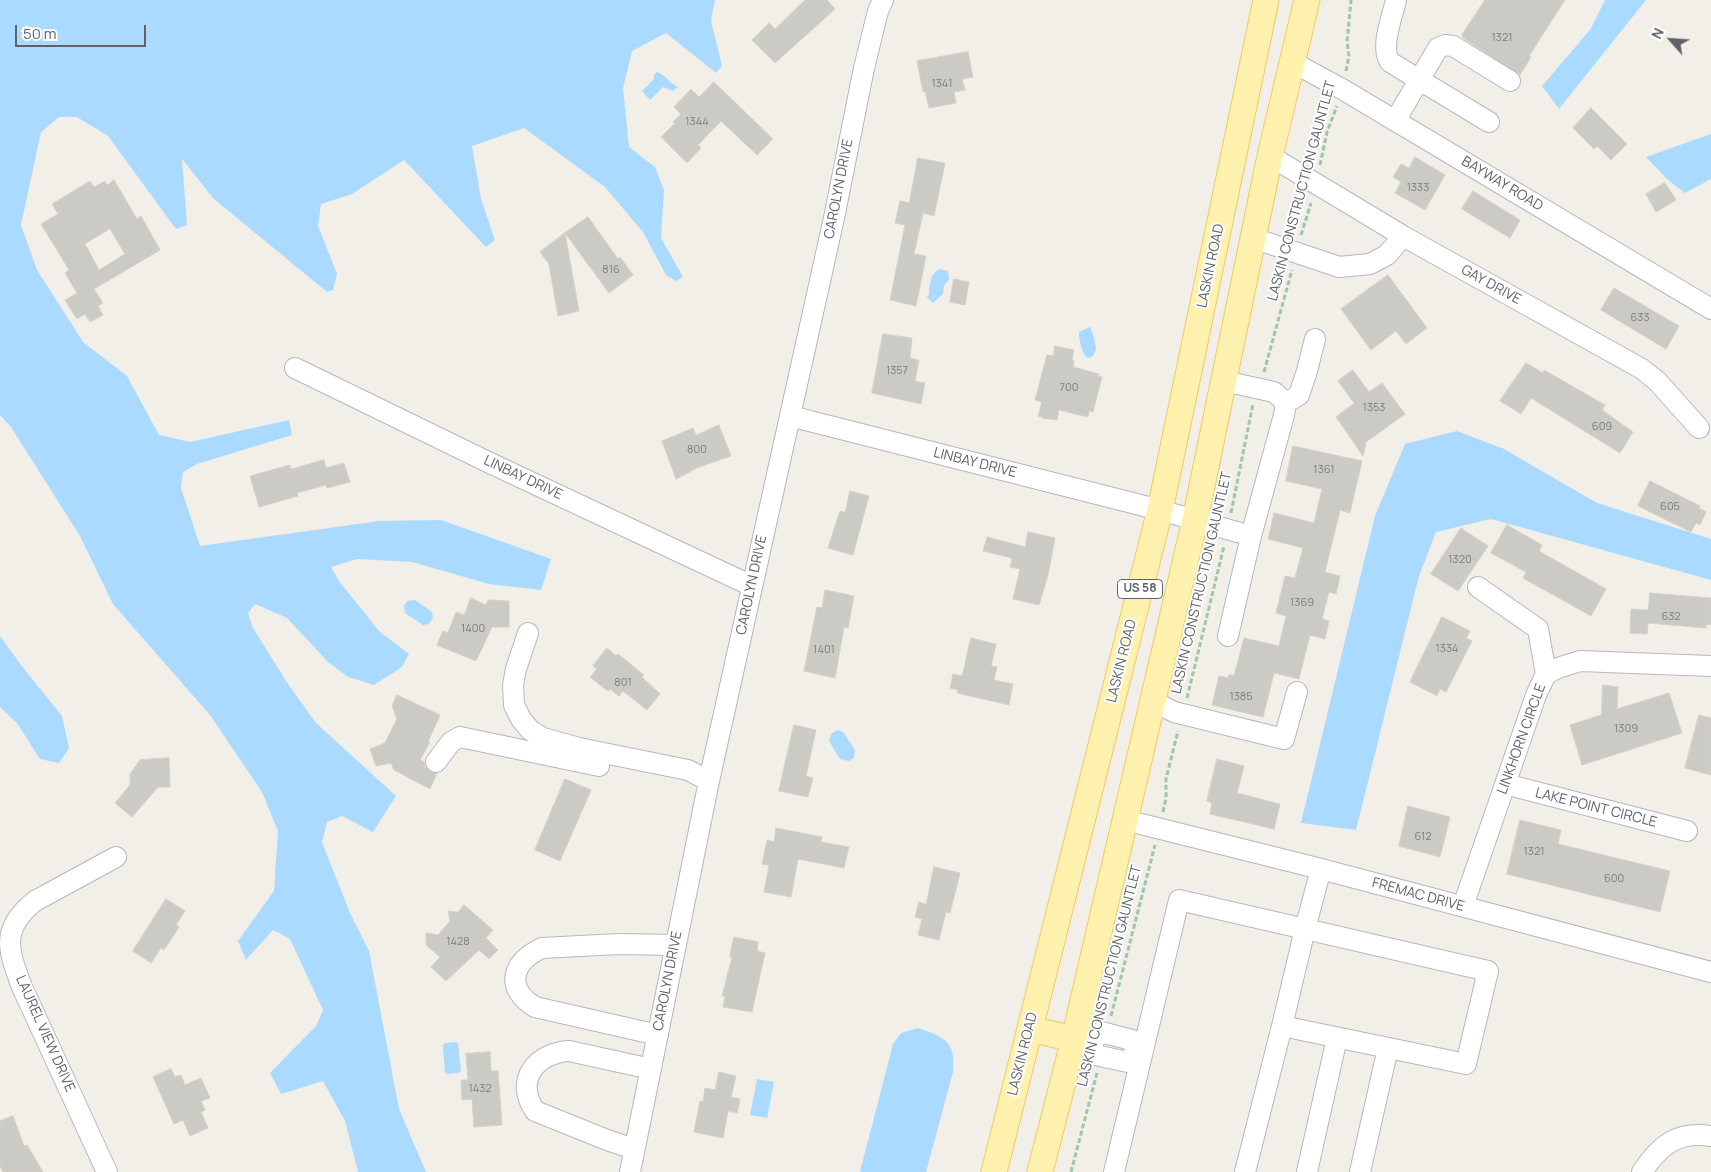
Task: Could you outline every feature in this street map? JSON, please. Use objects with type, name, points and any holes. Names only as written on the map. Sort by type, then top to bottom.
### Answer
[{"type":"main road","name":"LASKIN ROAD","points":[[994,1172],[1160,510],[1266,0]]},
{"type":"main road","name":"US 58","points":[[1040,1172],[1093,1043],[1125,820],[1195,520],[1270,156],[1307,0]]},
{"type":"main road","points":[[1030,1029],[1093,1043]]},
{"type":"street","name":"CAROLYN DRIVE","points":[[630,1172],[709,781],[834,218],[864,68],[878,11],[883,0]]},
{"type":"street","points":[[1396,0],[1385,48],[1386,56],[1390,62],[1489,122]]},
{"type":"street","points":[[1395,121],[1438,48],[1445,45],[1453,46],[1510,81]]},
{"type":"street","name":"BAYWAY ROAD","points":[[1292,62],[1342,89],[1711,308]]},
{"type":"street","name":"GAY DRIVE","points":[[1270,156],[1403,236],[1642,369],[1657,381],[1699,428]]},
{"type":"street","points":[[1253,238],[1339,268],[1370,264],[1387,255],[1403,236]]},
{"type":"street","points":[[1228,636],[1250,536],[1286,403],[1299,395],[1307,371],[1314,339]]},
{"type":"street","name":"LINBAY DRIVE","points":[[295,368],[490,463],[752,586]]},
{"type":"street","points":[[1224,381],[1274,392],[1286,403]]},
{"type":"street","name":"LINBAY DRIVE","points":[[790,416],[1160,510],[1250,536]]},
{"type":"street","points":[[1478,587],[1538,630],[1546,674]]},
{"type":"street","points":[[528,634],[516,669],[513,685],[514,705],[520,719],[530,730],[544,738],[579,748],[688,770],[709,781]]},
{"type":"street","name":"LINKHORN CIRCLE","points":[[1463,906],[1536,695],[1546,674],[1580,661],[1711,666]]},
{"type":"street","points":[[1153,701],[1182,714],[1284,738],[1297,692]]},
{"type":"street","points":[[436,762],[451,742],[460,737],[683,782],[709,781]]},
{"type":"street","name":"LAKE POINT CIRCLE","points":[[1505,784],[1687,831]]},
{"type":"street","name":"FREMAC DRIVE","points":[[1125,820],[1321,869],[1711,972]]},
{"type":"street","name":"LAUREL VIEW DRIVE","points":[[106,1172],[22,987],[12,959],[10,947],[11,933],[24,910],[35,901],[116,857]]},
{"type":"street","points":[[1245,1172],[1321,869]]},
{"type":"street","points":[[1114,1172],[1139,1053],[1179,900],[1488,972],[1466,1064],[1282,1026]]},
{"type":"street","points":[[658,1035],[535,1006],[525,1000],[518,991],[516,984],[517,972],[522,961],[531,953],[542,948],[619,944],[675,945]]},
{"type":"street","points":[[1308,1172],[1337,1038]]},
{"type":"street","points":[[1093,1043],[1128,1062],[1139,1053]]},
{"type":"street","points":[[1360,1172],[1388,1048]]},
{"type":"street","points":[[634,1149],[535,1111],[528,1093],[528,1082],[536,1064],[544,1057],[556,1052],[569,1051],[651,1069]]},
{"type":"street","points":[[1642,1172],[1659,1150],[1672,1141],[1683,1136],[1699,1134],[1711,1136]]},
{"type":"path","name":"LASKIN CONSTRUCTION GAUNTLET","points":[[1071,1172],[1093,1043],[1160,828],[1166,798],[1166,780],[1228,531],[1258,388],[1292,274],[1296,252],[1316,184],[1327,132],[1340,99],[1349,56],[1347,42],[1351,0]]},
{"type":"water","points":[[0,0],[715,0],[711,21],[722,66],[716,73],[666,33],[632,51],[623,88],[629,147],[655,167],[664,190],[661,238],[683,277],[676,281],[666,275],[643,232],[605,187],[524,128],[472,146],[481,199],[495,240],[486,247],[404,160],[352,194],[321,204],[318,226],[337,274],[333,290],[327,292],[214,199],[182,159],[187,225],[176,229],[108,136],[77,117],[59,117],[41,132],[21,225],[37,270],[83,342],[127,376],[159,435],[190,442],[289,420],[292,435],[197,464],[183,472],[181,488],[200,546],[379,521],[441,520],[551,559],[541,590],[489,584],[412,562],[357,559],[331,567],[339,581],[379,631],[409,654],[402,667],[374,685],[348,677],[328,662],[287,618],[255,604],[248,613],[253,628],[288,684],[316,723],[396,796],[373,832],[342,816],[327,822],[322,842],[350,913],[369,951],[399,1109],[426,1172],[358,1172],[345,1121],[323,1081],[281,1094],[270,1073],[316,1026],[323,1010],[290,939],[273,930],[246,960],[238,941],[274,891],[278,831],[262,792],[210,715],[113,604],[80,536],[11,427],[0,415]]},
{"type":"water","points":[[1605,0],[1646,0],[1559,109],[1542,86],[1590,30]]},
{"type":"water","points":[[657,72],[678,87],[673,91],[663,87],[650,100],[642,91],[654,79],[654,75]]},
{"type":"water","points":[[1711,134],[1711,179],[1685,193],[1668,180],[1646,157]]},
{"type":"water","points":[[940,269],[948,271],[949,279],[944,286],[943,294],[933,303],[927,297],[934,273]]},
{"type":"water","points":[[1090,327],[1096,349],[1093,356],[1089,358],[1085,356],[1082,350],[1079,332]]},
{"type":"water","points":[[1457,431],[1504,449],[1597,503],[1711,539],[1711,580],[1491,519],[1436,532],[1419,576],[1356,830],[1301,823],[1375,516],[1405,444]]},
{"type":"water","points":[[415,600],[432,612],[433,618],[429,624],[423,625],[405,613],[404,606],[407,601]]},
{"type":"water","points":[[0,636],[62,716],[69,748],[59,763],[40,759],[17,723],[0,707]]},
{"type":"water","points":[[837,730],[843,732],[855,750],[854,758],[849,761],[840,759],[829,741],[831,734]]},
{"type":"water","points":[[918,1028],[942,1038],[947,1042],[953,1054],[953,1072],[926,1172],[860,1172],[893,1044],[901,1033]]},
{"type":"water","points":[[456,1042],[458,1044],[461,1071],[447,1074],[445,1072],[443,1046],[445,1043]]},
{"type":"water","points":[[757,1079],[774,1082],[767,1118],[750,1115]]},
{"type":"building","points":[[805,0],[827,0],[835,9],[775,63],[752,40],[769,23],[775,29]]},
{"type":"building","points":[[1485,0],[1565,0],[1529,56],[1531,57],[1520,75],[1463,38],[1462,35]]},
{"type":"building","points":[[968,52],[973,77],[962,79],[965,90],[954,92],[956,103],[929,108],[925,91],[923,92],[917,61]]},
{"type":"building","points":[[714,82],[773,139],[757,155],[721,121],[698,145],[701,148],[687,163],[661,137],[681,114],[674,107],[691,89],[699,97]]},
{"type":"building","points":[[1591,108],[1627,144],[1611,160],[1597,146],[1594,149],[1573,128]]},
{"type":"building","points":[[1415,157],[1445,175],[1425,210],[1395,193],[1401,182],[1393,177],[1401,164],[1409,168]]},
{"type":"building","points":[[918,158],[945,163],[934,216],[923,213],[914,254],[926,256],[916,306],[890,300],[905,225],[895,223],[900,201],[909,203]]},
{"type":"building","points":[[114,180],[137,219],[141,216],[160,250],[94,289],[103,303],[98,306],[103,315],[90,322],[85,314],[77,319],[65,300],[77,293],[65,273],[69,270],[41,224],[58,214],[52,204],[90,181],[94,187],[105,181],[107,185]],"holes":[[[110,229],[125,254],[99,270],[85,244]]]},
{"type":"building","points":[[1665,183],[1676,200],[1656,212],[1646,194]]},
{"type":"building","points":[[1473,191],[1520,220],[1510,238],[1462,209]]},
{"type":"building","points":[[588,217],[618,259],[620,257],[633,275],[609,293],[565,233]]},
{"type":"building","points":[[565,233],[579,311],[558,316],[549,264],[540,252]]},
{"type":"building","points":[[1388,275],[1427,328],[1406,344],[1396,331],[1371,350],[1341,309]]},
{"type":"building","points":[[954,279],[969,282],[965,305],[950,302]]},
{"type":"building","points":[[1614,288],[1679,326],[1666,349],[1601,310]]},
{"type":"building","points":[[883,334],[912,338],[910,358],[919,360],[915,381],[925,383],[921,404],[872,393]]},
{"type":"building","points":[[1055,346],[1074,350],[1073,367],[1099,374],[1098,376],[1102,377],[1093,412],[1089,411],[1088,417],[1059,410],[1057,420],[1038,416],[1042,402],[1035,400],[1047,355],[1053,356]]},
{"type":"building","points":[[1526,363],[1543,373],[1544,370],[1605,405],[1602,410],[1633,432],[1620,453],[1531,398],[1521,414],[1500,401]]},
{"type":"building","points":[[1353,370],[1369,392],[1382,383],[1405,414],[1366,442],[1363,456],[1336,417],[1354,403],[1338,381]]},
{"type":"building","points":[[719,425],[731,456],[699,467],[676,479],[662,441],[693,428],[696,435]]},
{"type":"building","points":[[1293,446],[1362,461],[1350,513],[1340,510],[1325,572],[1340,576],[1336,594],[1329,592],[1322,619],[1329,621],[1325,639],[1310,635],[1299,679],[1274,673],[1263,717],[1212,705],[1219,676],[1228,678],[1229,674],[1234,676],[1244,638],[1279,646],[1286,616],[1276,613],[1285,576],[1295,578],[1303,548],[1268,539],[1274,513],[1314,523],[1322,489],[1286,481]]},
{"type":"building","points":[[324,460],[326,468],[344,463],[350,482],[327,488],[326,485],[297,493],[298,496],[259,507],[250,476],[290,465],[291,469]]},
{"type":"building","points":[[1650,481],[1700,506],[1699,508],[1706,512],[1700,525],[1696,523],[1691,532],[1638,506]]},
{"type":"building","points":[[850,491],[869,496],[853,555],[828,548],[840,511],[845,512]]},
{"type":"building","points":[[1507,525],[1542,545],[1539,551],[1606,589],[1591,616],[1523,578],[1526,572],[1491,553]]},
{"type":"building","points":[[1461,528],[1488,546],[1458,591],[1431,574]]},
{"type":"building","points":[[1028,532],[1055,538],[1048,575],[1039,605],[1013,599],[1020,569],[1010,567],[1012,558],[983,551],[987,537],[1025,547]]},
{"type":"building","points":[[825,590],[854,596],[848,628],[844,627],[835,678],[804,671],[817,607],[822,608]]},
{"type":"building","points":[[1650,593],[1711,598],[1711,625],[1706,624],[1706,628],[1648,623],[1647,634],[1630,633],[1631,609],[1648,610]]},
{"type":"building","points":[[471,598],[486,605],[488,600],[509,601],[509,627],[492,627],[476,661],[437,645],[443,631],[448,633],[456,612],[464,615]]},
{"type":"building","points":[[1442,617],[1470,631],[1466,638],[1472,641],[1446,692],[1440,689],[1437,696],[1410,682]]},
{"type":"building","points":[[971,638],[996,644],[991,666],[997,667],[994,680],[1013,684],[1009,705],[957,693],[958,690],[950,688],[953,674],[962,676]]},
{"type":"building","points":[[607,648],[616,656],[618,654],[644,675],[642,677],[660,694],[647,710],[623,691],[619,696],[610,689],[608,691],[590,677],[597,669],[593,666]]},
{"type":"building","points":[[1603,685],[1618,687],[1617,709],[1669,693],[1682,733],[1582,765],[1570,725],[1601,715]]},
{"type":"building","points":[[397,695],[440,715],[428,742],[430,742],[420,760],[424,762],[425,767],[429,771],[437,773],[430,789],[394,770],[391,763],[376,766],[370,749],[385,743],[397,719],[392,706]]},
{"type":"building","points":[[1699,715],[1711,718],[1711,775],[1685,768]]},
{"type":"building","points":[[794,725],[816,730],[806,776],[813,778],[808,797],[779,791]]},
{"type":"building","points":[[169,758],[170,787],[158,787],[132,817],[115,803],[130,785],[130,774],[140,760]]},
{"type":"building","points":[[1217,759],[1244,766],[1237,793],[1280,804],[1274,829],[1210,814],[1212,803],[1207,801]]},
{"type":"building","points":[[565,779],[591,790],[560,861],[535,850]]},
{"type":"building","points":[[1408,806],[1450,817],[1440,857],[1399,846]]},
{"type":"building","points":[[1520,820],[1561,830],[1558,844],[1670,871],[1660,912],[1507,874]]},
{"type":"building","points":[[776,828],[822,837],[821,842],[849,847],[844,868],[798,859],[791,897],[764,892],[769,865],[762,864],[767,840],[774,842]]},
{"type":"building","points":[[934,867],[960,873],[950,913],[946,912],[939,940],[918,935],[922,919],[915,917],[919,902],[926,904]]},
{"type":"building","points":[[166,899],[185,911],[176,925],[179,927],[164,950],[161,948],[151,963],[133,951]]},
{"type":"building","points":[[464,905],[493,930],[486,938],[498,950],[489,959],[479,950],[446,981],[431,967],[440,957],[426,945],[426,933],[438,935],[450,921],[448,911],[458,912]]},
{"type":"building","points":[[734,937],[758,942],[757,951],[765,953],[752,1012],[723,1007],[725,996],[722,996],[732,957],[730,957]]},
{"type":"building","points":[[490,1052],[491,1071],[498,1071],[502,1125],[474,1127],[472,1099],[462,1100],[461,1080],[468,1080],[466,1054]]},
{"type":"building","points":[[171,1069],[175,1077],[181,1075],[185,1085],[201,1078],[210,1098],[201,1101],[205,1110],[201,1112],[208,1128],[190,1136],[183,1120],[174,1124],[153,1077]]},
{"type":"building","points":[[719,1072],[736,1076],[731,1097],[740,1099],[737,1113],[728,1111],[723,1138],[694,1132],[700,1101],[703,1102],[705,1088],[715,1090]]},
{"type":"building","points":[[13,1116],[24,1146],[27,1145],[43,1172],[3,1172],[0,1166],[0,1121]]}]
